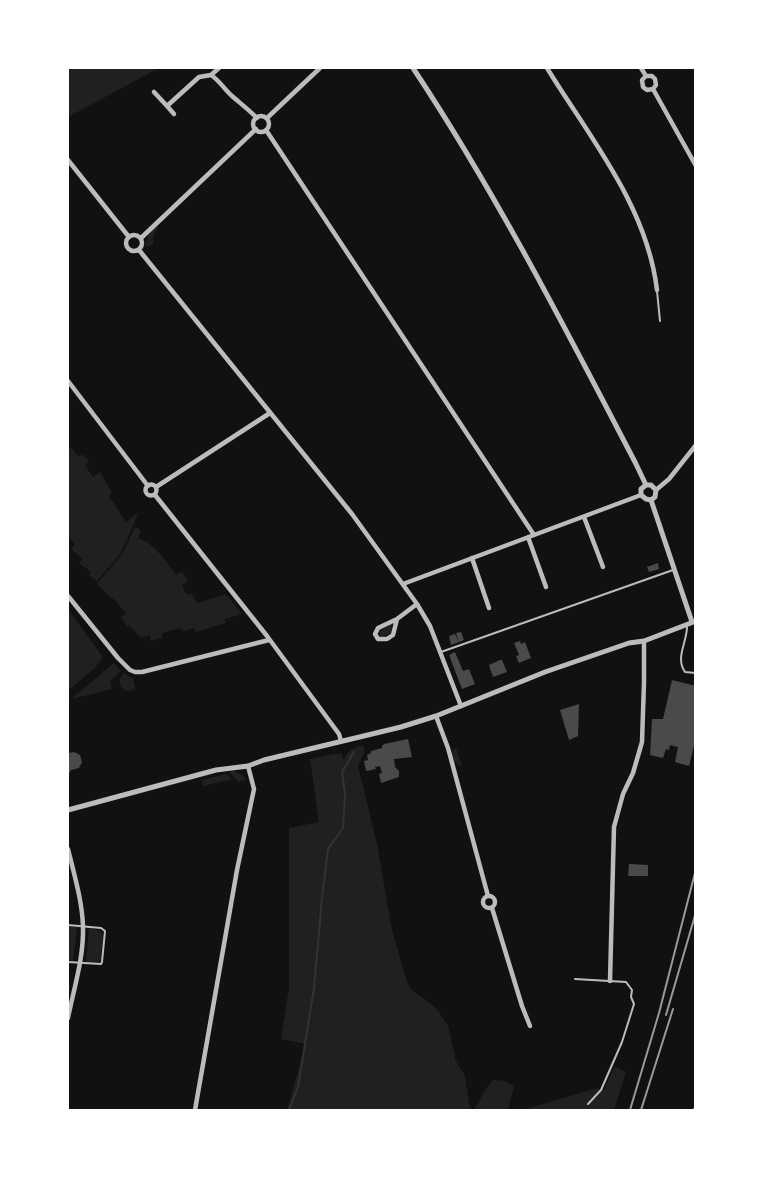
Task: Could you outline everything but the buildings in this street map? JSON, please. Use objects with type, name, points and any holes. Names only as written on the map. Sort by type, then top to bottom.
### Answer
[{"type":"street","points":[[167,106],[199,77],[211,75],[219,68]]},
{"type":"street","points":[[267,118],[320,68]]},
{"type":"street","points":[[412,68],[458,136],[531,265],[646,485]]},
{"type":"street","points":[[547,68],[600,148],[639,222],[655,271],[657,290]]},
{"type":"street","points":[[640,68],[646,76]]},
{"type":"street","points":[[211,75],[257,118]]},
{"type":"street","points":[[646,76],[652,76],[656,79],[656,86],[653,89],[647,90],[643,87],[642,80],[646,76]]},
{"type":"street","points":[[653,89],[696,166]]},
{"type":"street","points":[[154,92],[174,114]]},
{"type":"street","points":[[257,118],[267,118]]},
{"type":"street","points":[[257,118],[254,123],[256,129],[261,132],[266,130],[269,124],[267,118]]},
{"type":"street","points":[[140,238],[256,129]]},
{"type":"street","points":[[266,130],[534,535]]},
{"type":"street","points":[[68,160],[129,236]]},
{"type":"street","points":[[129,236],[134,235],[140,238],[143,243],[139,250]]},
{"type":"street","points":[[129,236],[126,241],[126,247],[130,251],[139,250]]},
{"type":"street","points":[[139,250],[352,514],[403,584],[430,626],[461,706]]},
{"type":"street","points":[[68,381],[148,486]]},
{"type":"street","points":[[156,487],[270,413]]},
{"type":"street","points":[[651,500],[655,497],[656,490],[669,479],[696,445]]},
{"type":"street","points":[[651,500],[646,500],[641,495],[641,489],[646,485],[652,485],[656,490]]},
{"type":"street","points":[[148,486],[156,487]]},
{"type":"street","points":[[148,486],[146,488],[147,493],[154,495],[269,640],[339,734],[341,741]]},
{"type":"street","points":[[154,495],[157,490],[156,487]]},
{"type":"street","points":[[403,584],[641,495]]},
{"type":"street","points":[[68,810],[216,770],[248,766],[264,760],[436,716],[545,672],[629,643],[644,641],[691,622],[651,500]]},
{"type":"street","points":[[584,517],[603,567]]},
{"type":"street","points":[[528,537],[546,587]]},
{"type":"street","points":[[472,558],[489,608]]},
{"type":"street","points":[[68,596],[118,658],[126,667],[135,672],[168,666],[269,640]]},
{"type":"street","points":[[396,619],[393,636],[386,639],[378,639],[375,634],[376,630],[417,604]]},
{"type":"street","points":[[610,981],[614,827],[623,794],[633,773],[642,742],[644,641]]},
{"type":"street","points":[[436,716],[448,748],[488,896]]},
{"type":"street","points":[[195,1110],[254,789],[248,766]]},
{"type":"street","points":[[68,849],[83,926],[80,963],[68,1018]]},
{"type":"street","points":[[488,896],[483,904],[488,908],[492,908]]},
{"type":"street","points":[[488,896],[495,899],[492,908],[530,1026]]},
{"type":"lane","points":[[657,290],[660,321]]},
{"type":"lane","points":[[441,652],[675,570]]},
{"type":"lane","points":[[691,622],[680,660],[685,672],[696,673]]},
{"type":"lane","points":[[68,924],[101,928],[105,931],[102,962],[97,965],[68,962]]},
{"type":"lane","points":[[576,980],[626,982],[632,990],[631,997],[634,1004],[622,1042],[601,1090],[588,1104]]},
{"type":"shaded area","points":[[68,68],[159,68],[68,117]]},
{"type":"shaded area","points":[[158,227],[154,235],[153,245],[145,247],[149,233]]},
{"type":"shaded area","points":[[68,446],[79,457],[83,454],[89,461],[85,465],[93,477],[100,472],[112,493],[109,496],[126,522],[139,512],[121,553],[97,581],[89,575],[91,572],[79,563],[83,559],[71,549],[75,544],[68,536]]},
{"type":"shaded area","points":[[135,527],[141,530],[138,538],[150,544],[176,575],[182,572],[188,581],[182,586],[187,595],[191,593],[197,603],[226,594],[242,614],[225,619],[226,623],[196,632],[194,628],[183,631],[181,628],[162,633],[162,638],[150,641],[150,635],[141,638],[129,625],[127,626],[121,617],[126,614],[113,598],[97,584],[123,553]]},
{"type":"shaded area","points":[[68,609],[103,657],[95,668],[68,691]]},
{"type":"shaded area","points":[[392,623],[391,633],[381,637],[379,631]]},
{"type":"shaded area","points":[[114,663],[121,671],[110,681],[112,689],[71,699]]},
{"type":"shaded area","points":[[123,673],[133,678],[135,690],[127,691],[121,687],[119,680]]},
{"type":"shaded area","points":[[360,745],[364,747],[364,753],[358,766],[377,844],[392,930],[406,979],[411,989],[436,1008],[448,1026],[456,1061],[465,1076],[469,1104],[472,1110],[287,1110],[306,1044],[281,1039],[289,988],[289,828],[319,822],[310,759],[342,754],[344,762],[347,754]]},
{"type":"shaded area","points":[[456,748],[462,766],[456,763],[452,757],[451,752]]},
{"type":"shaded area","points":[[234,771],[247,780],[238,782],[229,772]]},
{"type":"shaded area","points":[[226,774],[232,779],[203,786],[202,780]]},
{"type":"shaded area","points":[[68,926],[77,927],[73,961],[68,960]]},
{"type":"shaded area","points":[[89,928],[98,930],[103,934],[101,959],[98,963],[86,962]]},
{"type":"shaded area","points":[[615,1066],[626,1072],[614,1110],[523,1110],[597,1088],[603,1091]]},
{"type":"shaded area","points":[[493,1080],[504,1081],[514,1086],[508,1110],[475,1110],[485,1090]]},
{"type":"waterway","points":[[289,1110],[298,1087],[314,988],[328,849],[343,828],[345,793],[342,772],[354,752]]},
{"type":"railway","points":[[630,1110],[659,1013],[696,869]]},
{"type":"railway","points":[[666,1015],[696,912]]},
{"type":"railway","points":[[641,1110],[673,1009]]}]
